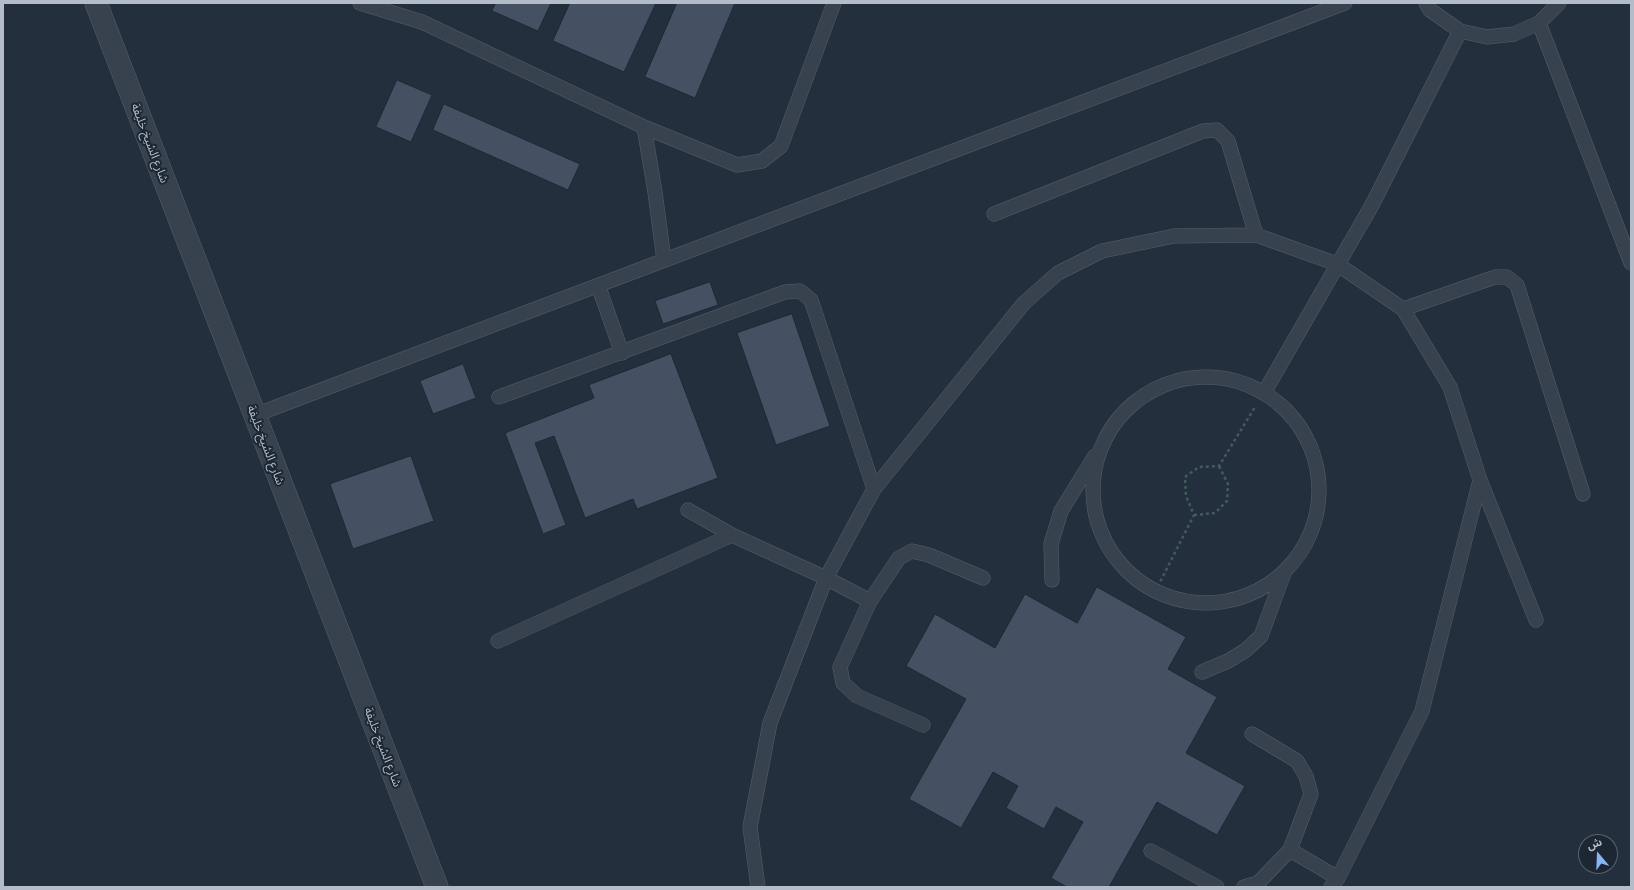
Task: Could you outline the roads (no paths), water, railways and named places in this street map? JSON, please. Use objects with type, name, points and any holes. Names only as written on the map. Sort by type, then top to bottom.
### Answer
[{"type":"street","name":"شارع الشيخ خليفة","points":[[96,3],[437,887]]},
{"type":"lane","points":[[360,3],[422,22],[644,127],[737,165],[762,161],[780,146],[834,3]]},
{"type":"lane","points":[[255,416],[1344,3]]},
{"type":"lane","points":[[1426,3],[1430,10],[1460,31],[1487,37],[1514,34],[1539,23],[1559,3]]},
{"type":"lane","points":[[1539,23],[1631,263]]},
{"type":"lane","points":[[1265,391],[1372,204],[1460,31]]},
{"type":"lane","points":[[644,127],[655,192],[664,260]]},
{"type":"lane","points":[[994,214],[1203,131],[1217,130],[1228,141],[1256,235]]},
{"type":"lane","points":[[758,887],[750,827],[770,723],[826,578],[874,489],[1024,303],[1058,273],[1102,251],[1174,236],[1256,235],[1337,264],[1404,309],[1450,387],[1480,480],[1536,620]]},
{"type":"lane","points":[[1404,309],[1495,277],[1507,277],[1517,285],[1583,494]]},
{"type":"lane","points":[[598,285],[622,353]]},
{"type":"lane","points":[[499,397],[785,292],[800,291],[811,300],[874,489]]},
{"type":"lane","points":[[1052,580],[1051,544],[1061,511],[1099,449],[1127,408],[1169,382],[1218,376],[1265,391],[1303,428],[1320,477],[1313,529],[1284,573],[1261,636],[1246,650],[1228,661],[1202,672]]},
{"type":"lane","points":[[1099,449],[1092,490],[1099,531],[1122,566],[1155,592],[1199,603],[1244,597],[1284,573]]},
{"type":"lane","points":[[1290,850],[1335,882],[1422,711],[1480,480]]},
{"type":"lane","points":[[688,510],[732,535],[826,578],[870,601]]},
{"type":"lane","points":[[498,641],[732,535]]},
{"type":"lane","points":[[923,725],[857,696],[843,683],[840,667],[870,601],[899,558],[912,552],[929,555],[983,578]]},
{"type":"lane","points":[[1244,887],[1258,883],[1290,850],[1311,794],[1306,776],[1297,761],[1252,734]]},
{"type":"lane","points":[[1151,851],[1217,887]]}]
